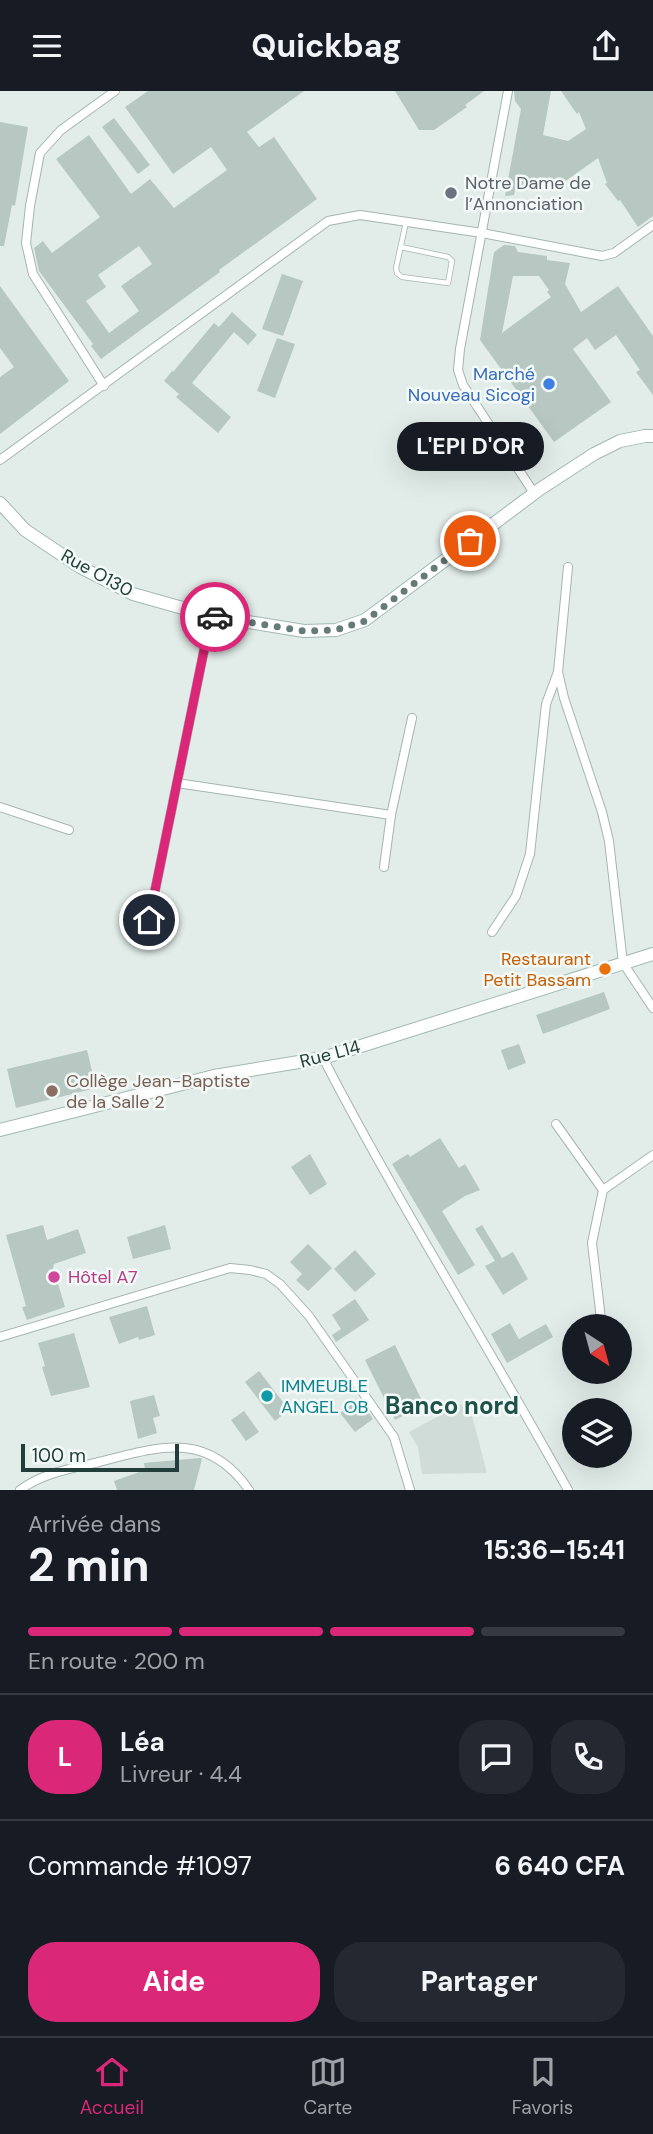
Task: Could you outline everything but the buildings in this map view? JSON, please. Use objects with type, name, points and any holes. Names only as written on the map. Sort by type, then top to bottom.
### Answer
[{"type":"street","points":[[104,386],[33,274],[26,243],[40,153],[61,130],[115,91]]},
{"type":"street","points":[[508,91],[458,370],[463,385],[534,493]]},
{"type":"street","points":[[0,460],[328,221],[360,215],[482,233],[602,257],[614,253],[653,225]]},
{"type":"street","name":"Rue O130","points":[[0,503],[25,530],[80,567],[133,594],[211,616],[304,631],[336,630],[365,621],[534,493],[594,454],[620,441],[653,436]]},
{"type":"street","points":[[492,932],[516,897],[530,854],[546,704],[558,672],[568,567]]},
{"type":"street","points":[[149,920],[211,616]]},
{"type":"street","points":[[558,672],[609,841],[623,963],[653,1008]]},
{"type":"street","points":[[384,867],[391,815],[412,718]]},
{"type":"street","points":[[177,783],[391,815]]},
{"type":"street","points":[[0,807],[69,830]]},
{"type":"street","name":"Rue L14","points":[[0,1130],[214,1076],[323,1058],[653,954]]},
{"type":"street","points":[[323,1058],[370,1150],[509,1383],[568,1490]]},
{"type":"street","points":[[556,1124],[603,1190]]},
{"type":"street","points":[[600,1314],[592,1243],[603,1190],[653,1155]]},
{"type":"street","points":[[0,1337],[230,1268],[265,1274],[280,1284],[309,1317],[394,1437],[410,1490]]},
{"type":"street","points":[[20,1490],[48,1475],[161,1447],[191,1448],[217,1459],[238,1475],[249,1490]]},
{"type":"lane","points":[[401,247],[449,257],[452,261],[448,283],[402,277],[397,273],[396,268],[406,222]]},
{"type":"shaded area","points":[[461,1404],[469,1417],[472,1416],[487,1473],[422,1474],[418,1447],[409,1432]]},
{"type":"way so far","points":[[215,617],[304,631],[336,630],[365,621],[470,541]]},
{"type":"place","name":"Notre Dame de l’Annonciation","points":[[451,193]]},
{"type":"place","name":"Marché Nouveau Sicogi","points":[[549,384]]},
{"type":"place","name":"L'EPI D'OR","points":[[470,541]]},
{"type":"place","name":"Restaurant Petit Bassam","points":[[605,969]]},
{"type":"place","name":"Collège Jean-Baptiste de la Salle 2","points":[[52,1091]]},
{"type":"place","name":"Hôtel A7","points":[[54,1277]]},
{"type":"place","name":"IMMEUBLE ANGEL OB","points":[[267,1396]]},
{"type":"district","name":"Banco nord","points":[[452,1406]]},
{"type":"route","points":[[149,920],[211,616],[215,617]]}]
